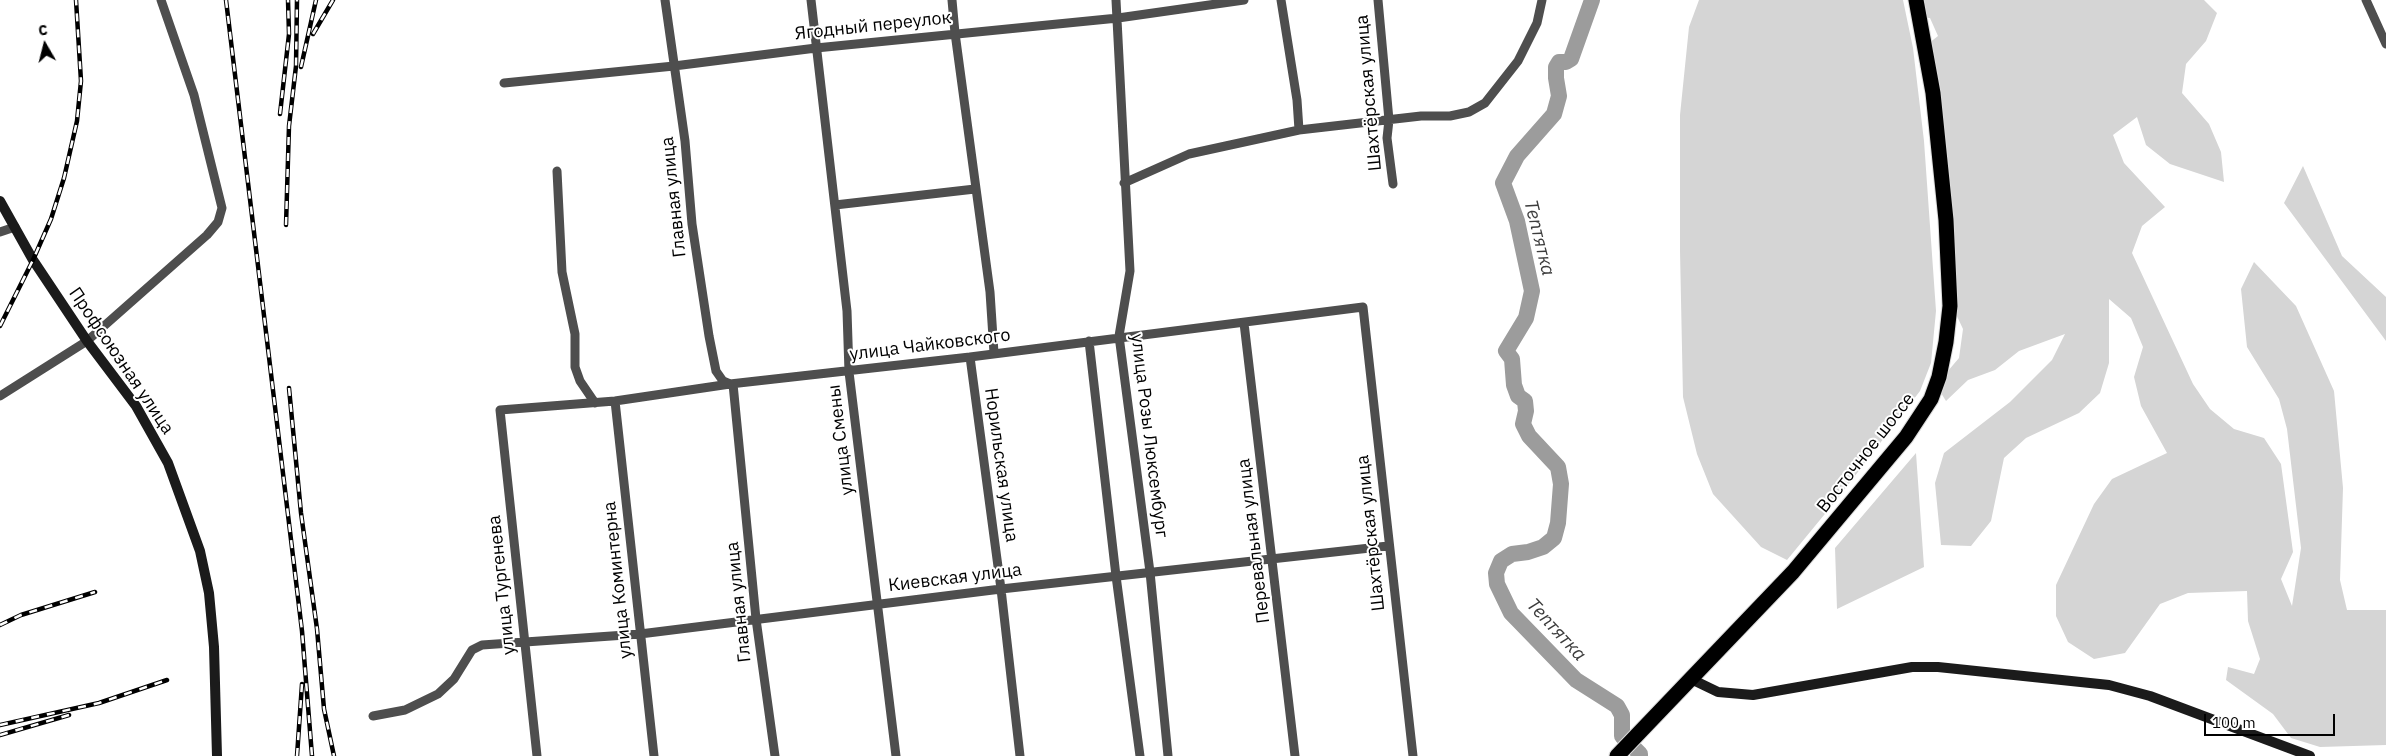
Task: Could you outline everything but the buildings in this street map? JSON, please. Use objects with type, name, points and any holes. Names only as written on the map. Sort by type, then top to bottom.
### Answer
[{"type":"highway","name":"Восточное шоссе","points":[[1617,756],[1794,572],[1851,505],[1906,437],[1930,399],[1939,377],[1946,342],[1950,306],[1946,220],[1933,93],[1916,0]]},
{"type":"street","points":[[0,396],[87,341],[207,235],[218,222],[222,208],[194,95],[161,0]]},
{"type":"street","name":"Главная улица","points":[[665,0],[685,141],[692,224],[709,336],[716,370],[724,381],[731,384],[756,619],[775,756]]},
{"type":"street","name":"улица Смены","points":[[811,0],[847,311],[849,372],[896,756]]},
{"type":"street","points":[[952,0],[975,189],[990,292],[994,353]]},
{"type":"street","name":"улица Розы Люксембург","points":[[1116,0],[1130,271],[1119,336],[1150,572],[1168,756]]},
{"type":"street","name":"Ягодный переулок","points":[[504,83],[674,66],[955,33],[1118,18],[1244,0]]},
{"type":"street","points":[[1282,0],[1298,100],[1299,130]]},
{"type":"street","name":"Шахтёрская улица","points":[[1378,0],[1389,120],[1387,138],[1393,184]]},
{"type":"street","points":[[1124,183],[1195,152],[1299,130],[1469,112],[1485,103],[1522,55],[1537,24],[1542,0]]},
{"type":"street","points":[[2366,0],[2386,44]]},
{"type":"street","points":[[557,171],[562,272],[575,334],[575,367],[580,381],[595,403]]},
{"type":"street","points":[[835,205],[975,189]]},
{"type":"street","name":"Профсоюзная улица","points":[[0,201],[34,260],[87,341],[136,406],[154,434],[168,463],[200,551],[209,593],[214,647],[217,756]]},
{"type":"street","points":[[0,232],[15,227]]},
{"type":"street","name":"Шахтёрская улица","points":[[1363,307],[1388,546],[1413,756]]},
{"type":"street","name":"улица Чайковского","points":[[500,410],[615,401],[731,384],[849,372],[1119,336],[1363,307]]},
{"type":"street","name":"Перевальная улица","points":[[1244,322],[1295,756]]},
{"type":"street","points":[[1089,341],[1116,576],[1140,756]]},
{"type":"street","name":"Норильская улица","points":[[970,357],[1001,589],[1020,756]]},
{"type":"street","name":"улица Коминтерна","points":[[615,401],[654,756]]},
{"type":"street","name":"улица Тургенева","points":[[500,410],[537,756]]},
{"type":"street","name":"Киевская улица","points":[[373,716],[406,710],[438,694],[454,679],[476,647],[640,634],[1001,589],[1388,546]]},
{"type":"street","points":[[1691,679],[1718,692],[1753,695],[1912,668],[1938,667],[2109,685],[2150,696],[2310,756]]},
{"type":"shaded area","points":[[1699,0],[1903,0],[1913,48],[1924,141],[1936,311],[1931,363],[1920,391],[1838,498],[1787,560],[1761,547],[1713,494],[1697,454],[1683,397],[1680,115],[1689,27]]},
{"type":"shaded area","points":[[1916,0],[2204,0],[2217,13],[2206,41],[2186,64],[2182,93],[2209,124],[2221,152],[2224,182],[2170,164],[2146,145],[2137,117],[2113,135],[2124,163],[2165,207],[2142,226],[2132,253],[2193,384],[2210,409],[2234,429],[2264,438],[2281,464],[2293,552],[2281,579],[2292,606],[2301,548],[2287,429],[2279,399],[2247,347],[2241,289],[2254,262],[2296,306],[2334,391],[2343,488],[2340,580],[2347,610],[2386,610],[2386,745],[2320,747],[2291,738],[2273,714],[2226,680],[2228,667],[2254,674],[2260,659],[2248,621],[2247,591],[2188,593],[2160,604],[2125,653],[2094,659],[2068,642],[2056,616],[2056,585],[2094,504],[2112,479],[2167,453],[2141,406],[2134,377],[2143,347],[2131,318],[2109,299],[2109,363],[2100,393],[2079,413],[2026,438],[2004,458],[1991,521],[1971,546],[1941,545],[1935,483],[1944,453],[2010,402],[2052,360],[2065,334],[2019,351],[1995,370],[1968,380],[1946,401],[1936,385],[1959,358],[1963,329],[1948,297],[1943,179],[1945,136],[1925,91],[1924,47],[1938,36],[1930,18],[1918,17]]},
{"type":"shaded area","points":[[2303,166],[2342,256],[2386,297],[2386,341],[2284,203]]},
{"type":"shaded area","points":[[1916,453],[1924,567],[1837,609],[1835,548]]},
{"type":"waterway","name":"Тептятка","points":[[1592,0],[1571,59],[1566,62],[1559,62],[1556,67],[1559,96],[1554,114],[1517,156],[1503,183],[1517,221],[1532,291],[1526,318],[1506,351],[1512,359],[1514,385],[1518,396],[1525,401],[1526,411],[1523,424],[1529,436],[1558,467],[1561,484],[1558,523],[1554,538],[1543,547],[1528,552],[1512,554],[1501,561],[1496,573],[1497,584],[1511,613],[1576,680],[1617,706],[1622,715],[1622,736],[1640,756]]},
{"type":"railway","points":[[0,326],[51,219],[64,178],[77,121],[81,81],[76,0]]},
{"type":"railway","points":[[226,0],[302,631],[312,756]]},
{"type":"railway","points":[[280,114],[289,34],[288,0]]},
{"type":"railway","points":[[286,225],[289,126],[296,66],[297,0]]},
{"type":"railway","points":[[301,67],[316,0]]},
{"type":"railway","points":[[313,34],[333,0]]},
{"type":"railway","points":[[289,388],[301,513],[317,629],[324,709],[334,756]]},
{"type":"railway","points":[[0,625],[21,615],[95,592]]},
{"type":"railway","points":[[0,725],[99,703],[167,680]]},
{"type":"railway","points":[[297,756],[302,684]]},
{"type":"railway","points":[[0,735],[69,715]]}]
